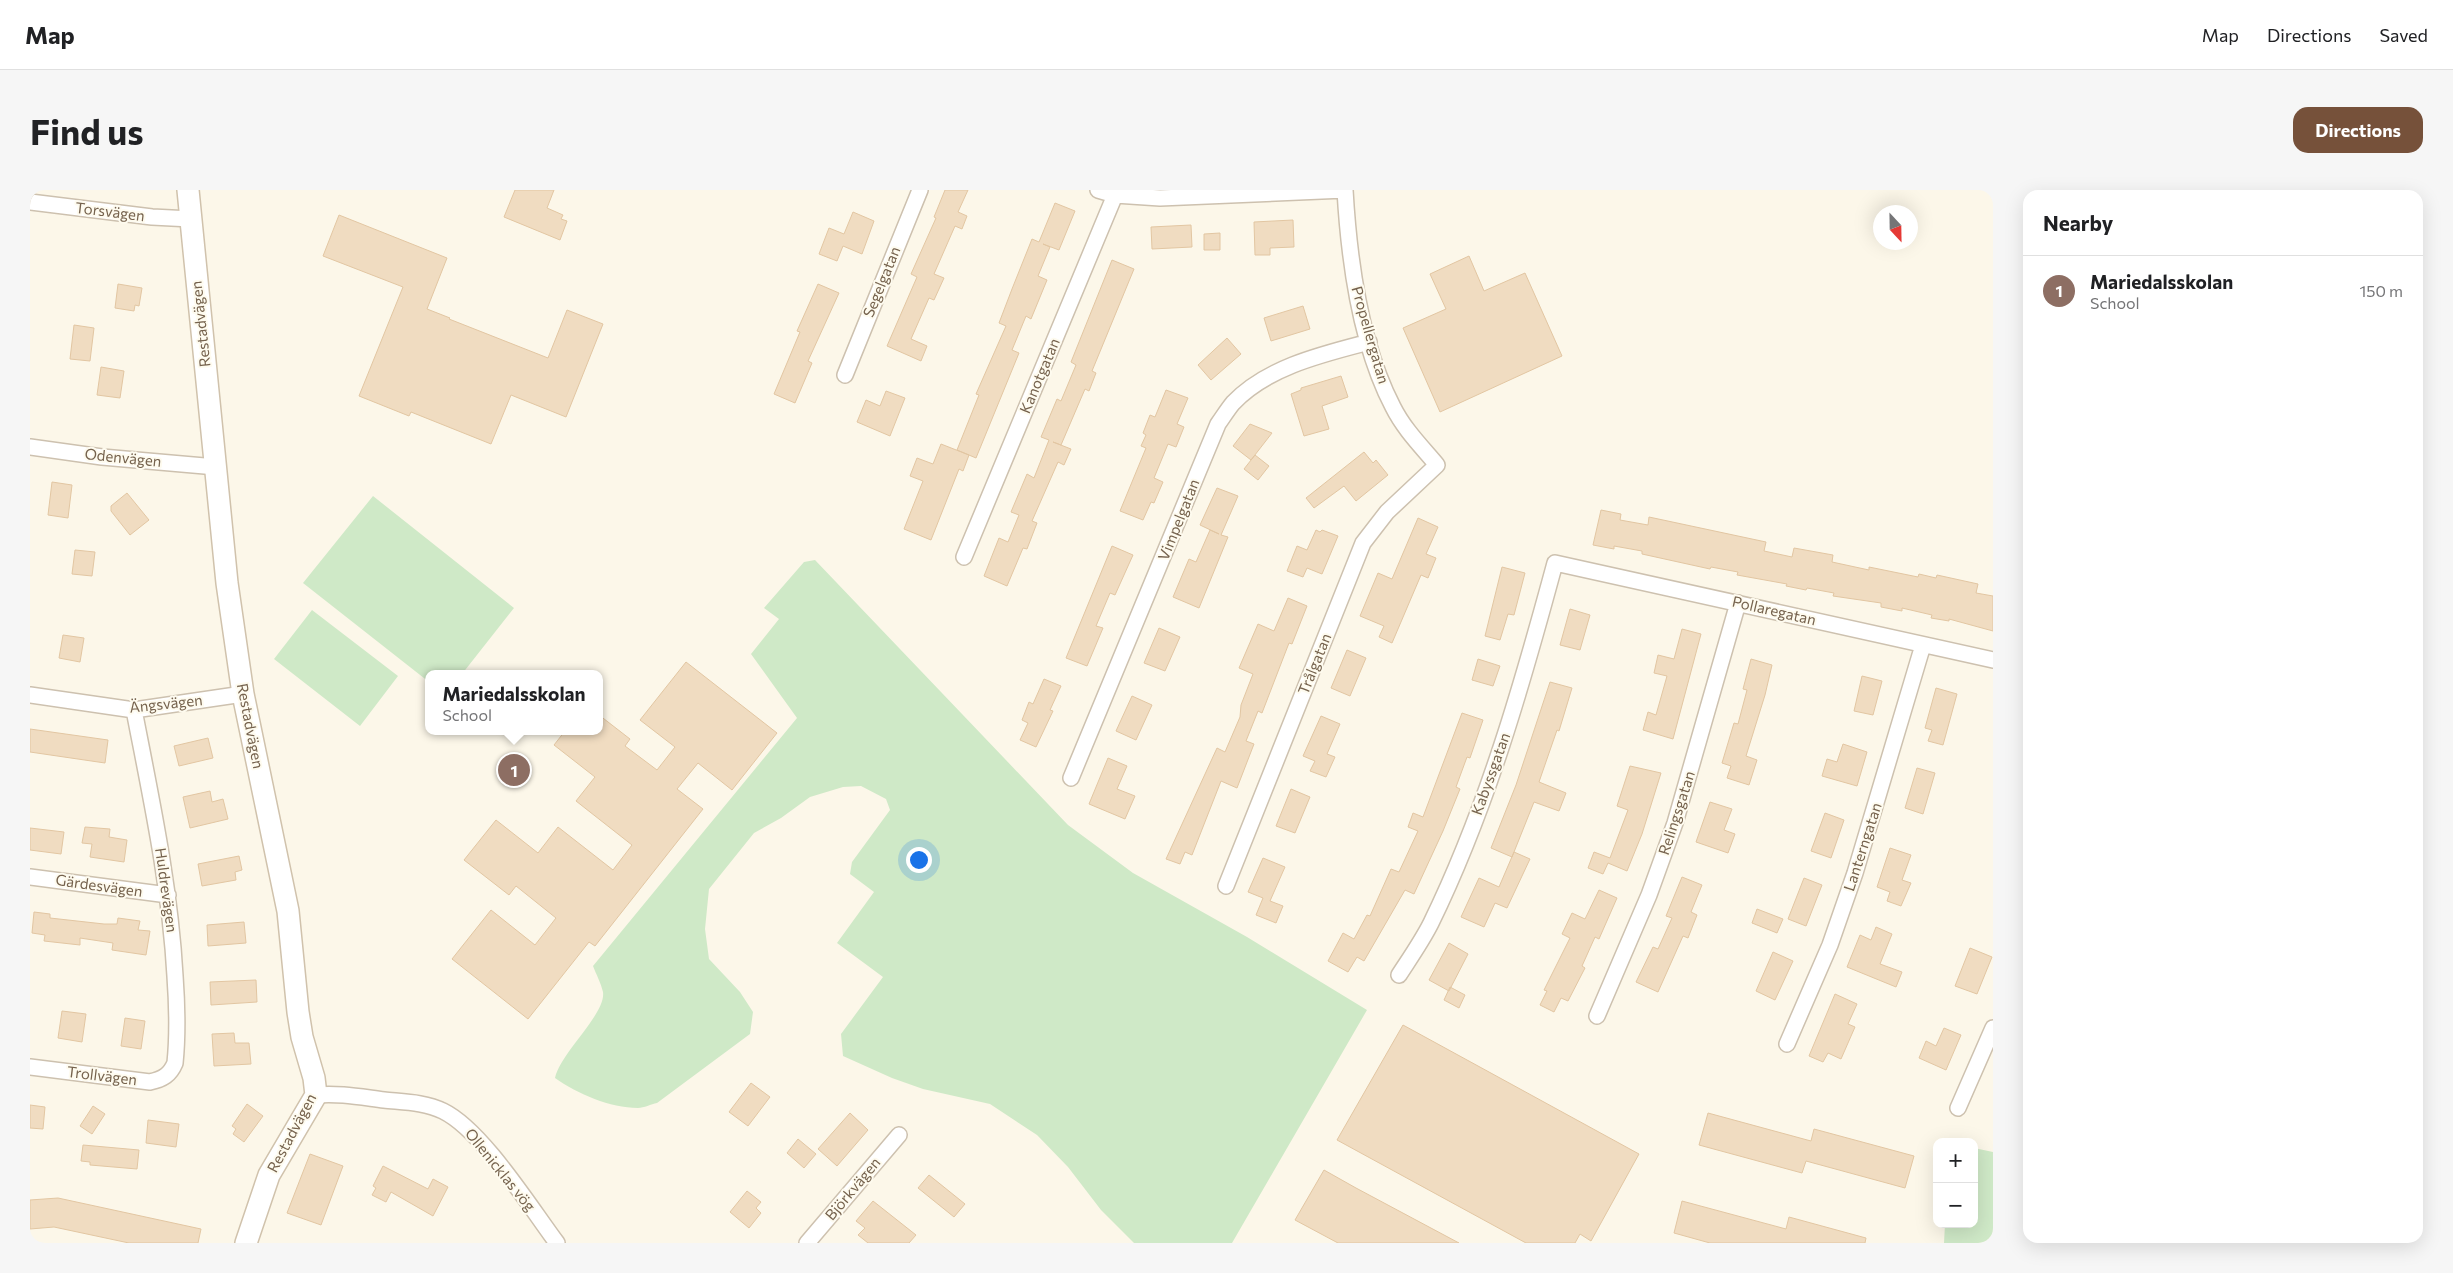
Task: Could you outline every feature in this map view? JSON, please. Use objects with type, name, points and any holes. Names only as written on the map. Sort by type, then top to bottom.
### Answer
[{"type":"street","name":"Restadvägen","points":[[188,190],[226,583],[243,694],[288,911],[298,1012],[302,1037],[314,1078],[316,1095],[270,1174],[246,1243]]},
{"type":"street","name":"Segelgatan","points":[[845,375],[920,190]]},
{"type":"street","points":[[1098,190],[1115,195],[1160,198],[1345,190]]},
{"type":"street","name":"Propellergatan","points":[[1345,190],[1351,261],[1369,342],[1392,406],[1412,436],[1437,464]]},
{"type":"street","name":"Kanotgatan","points":[[964,557],[1115,195]]},
{"type":"street","name":"Torsvägen","points":[[30,202],[152,217],[191,219]]},
{"type":"street","name":"Vimpelgatan","points":[[1072,778],[1218,424],[1233,403],[1253,386],[1276,373],[1303,362],[1369,342]]},
{"type":"street","name":"Odenvägen","points":[[30,447],[102,457],[216,467]]},
{"type":"street","name":"Trålgatan","points":[[1226,886],[1363,543],[1387,512],[1437,464]]},
{"type":"street","name":"Pollaregatan","points":[[1555,562],[1993,660]]},
{"type":"street","name":"Kabyssgatan","points":[[1400,975],[1430,925],[1455,870],[1484,797],[1511,718],[1555,562]]},
{"type":"street","name":"Relingsgatan","points":[[1597,1016],[1649,894],[1675,823],[1738,603]]},
{"type":"street","name":"Lanterngatan","points":[[1787,1044],[1830,945],[1855,873],[1923,645]]},
{"type":"street","name":"Ängsvägen","points":[[30,695],[134,710],[243,694]]},
{"type":"street","name":"Huldrevägen","points":[[134,710],[168,895],[172,933],[177,1044],[176,1063],[171,1072]]},
{"type":"street","name":"Gärdesvägen","points":[[30,877],[168,895]]},
{"type":"street","points":[[1958,1108],[1993,1028]]},
{"type":"street","name":"Trollvägen","points":[[30,1067],[150,1082],[161,1080],[171,1072]]},
{"type":"street","name":"Ollenicklas vög","points":[[316,1095],[339,1093],[409,1102],[444,1111],[464,1125],[491,1155],[557,1243]]},
{"type":"street","name":"Björkvägen","points":[[807,1243],[899,1135]]},
{"type":"green space","points":[[373,496],[514,608],[465,670],[425,670],[425,679],[303,583]]},
{"type":"green space","points":[[815,560],[1068,825],[1133,873],[1247,937],[1367,1010],[1232,1243],[1134,1243],[1101,1210],[1068,1167],[1037,1135],[990,1104],[923,1089],[892,1078],[843,1056],[841,1034],[883,977],[837,943],[874,892],[850,874],[852,862],[890,810],[886,799],[861,786],[843,787],[810,797],[781,818],[754,833],[709,889],[705,929],[709,959],[740,992],[753,1012],[750,1034],[657,1103],[643,1107],[616,1106],[605,1103],[584,1095],[555,1078],[565,1057],[591,1022],[602,1001],[603,992],[593,966],[797,718],[751,654],[779,619],[764,608],[804,562]]},
{"type":"green space","points":[[312,610],[398,676],[360,726],[274,659]]},
{"type":"green space","points":[[1978,1149],[1993,1152],[1993,1243],[1944,1243],[1945,1228],[1978,1228]]},
{"type":"building","points":[[515,190],[554,190],[547,208],[563,215],[561,219],[567,221],[560,240],[504,217]]},
{"type":"building","points":[[945,190],[968,190],[958,212],[967,216],[962,229],[955,226],[934,274],[944,278],[934,300],[929,298],[911,339],[927,346],[921,361],[887,346],[917,277],[911,274],[936,218],[934,217]]},
{"type":"building","points":[[1055,203],[1075,211],[1059,250],[1043,244],[1050,247],[1038,276],[1047,280],[1031,319],[1026,316],[1012,350],[1019,353],[976,458],[957,450],[979,395],[976,394],[1006,326],[999,323],[1012,289],[1032,239],[1039,242]]},
{"type":"building","points":[[853,212],[874,221],[862,254],[843,246],[837,261],[819,254],[829,228],[844,234]]},
{"type":"building","points":[[339,215],[447,258],[427,309],[449,319],[548,358],[567,310],[603,324],[566,417],[511,395],[491,444],[411,412],[409,416],[359,396],[403,287],[323,256]]},
{"type":"building","points":[[1293,220],[1294,247],[1270,248],[1270,255],[1255,255],[1254,222]]},
{"type":"building","points":[[1191,225],[1192,247],[1152,249],[1151,227]]},
{"type":"building","points":[[1220,233],[1220,250],[1204,250],[1204,234]]},
{"type":"building","points":[[1469,256],[1484,291],[1525,273],[1562,356],[1440,412],[1403,328],[1446,309],[1430,274]]},
{"type":"building","points":[[1112,260],[1134,269],[1092,371],[1096,373],[1089,391],[1085,389],[1061,445],[1053,442],[1071,449],[1064,465],[1058,462],[1032,521],[1037,523],[1027,549],[1023,548],[1007,586],[984,576],[999,538],[1008,542],[1019,515],[1011,512],[1027,474],[1034,478],[1049,440],[1041,437],[1057,399],[1061,401],[1076,365],[1071,362]]},
{"type":"building","points":[[118,284],[142,288],[139,306],[135,305],[134,311],[115,308]]},
{"type":"building","points":[[818,284],[839,293],[808,361],[812,363],[795,403],[774,394],[800,332],[797,331]]},
{"type":"building","points":[[1303,306],[1310,329],[1271,341],[1264,318]]},
{"type":"building","points":[[74,325],[94,328],[90,361],[70,359]]},
{"type":"building","points":[[1227,338],[1241,354],[1211,380],[1198,365]]},
{"type":"building","points":[[101,367],[124,371],[120,398],[97,395]]},
{"type":"building","points":[[1341,376],[1348,397],[1322,406],[1329,429],[1304,436],[1291,394],[1301,390],[1301,388]]},
{"type":"building","points":[[1166,390],[1188,398],[1177,424],[1184,427],[1176,447],[1168,444],[1154,478],[1163,482],[1154,503],[1151,502],[1143,520],[1120,511],[1146,448],[1141,446],[1146,435],[1143,433],[1150,415],[1155,417]]},
{"type":"building","points":[[886,391],[905,398],[890,436],[857,422],[866,400],[880,406]]},
{"type":"building","points":[[1250,424],[1272,433],[1251,460],[1233,446]]},
{"type":"building","points":[[941,444],[969,455],[963,471],[959,469],[931,540],[904,529],[923,481],[910,476],[917,458],[933,464]]},
{"type":"building","points":[[1364,452],[1373,463],[1376,460],[1388,475],[1356,501],[1344,486],[1314,508],[1306,498]]},
{"type":"building","points":[[1255,455],[1269,466],[1258,480],[1244,469]]},
{"type":"building","points":[[52,482],[72,485],[68,518],[48,515]]},
{"type":"building","points":[[1217,488],[1238,496],[1221,535],[1228,537],[1199,608],[1173,597],[1189,559],[1196,562],[1210,530],[1219,534],[1200,525]]},
{"type":"building","points":[[127,493],[149,520],[130,535],[111,511],[111,506]]},
{"type":"building","points":[[1601,510],[1621,514],[1620,520],[1648,525],[1649,517],[1766,542],[1764,551],[1792,557],[1794,548],[1833,555],[1832,562],[1869,570],[1869,567],[1918,577],[1919,574],[1936,578],[1937,575],[1978,584],[1976,593],[1993,596],[1993,631],[1949,619],[1949,621],[1931,618],[1932,615],[1902,608],[1902,611],[1881,607],[1881,603],[1833,596],[1834,593],[1786,586],[1787,584],[1737,575],[1738,572],[1711,567],[1710,569],[1642,554],[1642,551],[1614,546],[1614,549],[1593,545]]},
{"type":"building","points":[[1418,518],[1438,527],[1426,554],[1436,558],[1428,578],[1421,575],[1392,643],[1379,637],[1384,626],[1360,616],[1378,573],[1392,579]]},
{"type":"building","points":[[1316,530],[1320,532],[1322,530],[1338,536],[1322,574],[1307,568],[1303,577],[1287,571],[1297,546],[1307,550]]},
{"type":"building","points":[[1112,546],[1133,555],[1115,595],[1110,593],[1096,626],[1103,628],[1087,666],[1066,658]]},
{"type":"building","points":[[75,550],[95,552],[92,576],[72,574]]},
{"type":"building","points":[[1502,567],[1525,573],[1514,615],[1508,614],[1500,640],[1485,636]]},
{"type":"building","points":[[1288,598],[1307,606],[1292,644],[1289,643],[1262,713],[1258,711],[1246,741],[1254,744],[1237,788],[1221,781],[1192,855],[1185,852],[1180,864],[1166,859],[1217,748],[1225,752],[1240,717],[1241,705],[1253,674],[1239,668],[1258,624],[1274,631]]},
{"type":"building","points":[[1570,609],[1590,615],[1580,650],[1560,645]]},
{"type":"building","points":[[1159,628],[1180,637],[1165,671],[1144,663]]},
{"type":"building","points":[[1682,629],[1701,634],[1673,739],[1643,730],[1648,712],[1656,715],[1667,676],[1654,673],[1658,655],[1674,659]]},
{"type":"building","points":[[63,635],[84,638],[80,662],[59,658]]},
{"type":"building","points":[[1347,650],[1366,658],[1350,696],[1331,688]]},
{"type":"building","points":[[1478,659],[1500,666],[1493,686],[1472,680]]},
{"type":"building","points":[[1751,659],[1772,665],[1765,695],[1746,756],[1757,760],[1749,785],[1727,778],[1731,766],[1722,763],[1734,723],[1738,724],[1747,690],[1743,689]]},
{"type":"building","points":[[686,662],[777,733],[732,790],[698,763],[677,789],[703,809],[595,946],[589,942],[528,1019],[452,959],[491,910],[535,945],[556,918],[516,886],[509,895],[464,860],[496,820],[538,853],[558,827],[613,870],[632,845],[576,801],[595,777],[554,745],[562,735],[603,735],[603,718],[630,739],[625,746],[657,770],[675,747],[640,720]]},
{"type":"building","points":[[1862,676],[1882,681],[1873,715],[1854,711]]},
{"type":"building","points":[[1044,679],[1061,686],[1050,710],[1053,711],[1036,747],[1020,740],[1028,723],[1022,720],[1029,702],[1033,704]]},
{"type":"building","points":[[1550,682],[1572,688],[1559,731],[1557,730],[1539,782],[1566,793],[1559,811],[1534,802],[1512,857],[1491,848],[1516,785]]},
{"type":"building","points":[[1936,688],[1957,694],[1943,745],[1928,741],[1932,730],[1925,728]]},
{"type":"building","points":[[1132,696],[1152,705],[1136,740],[1116,731]]},
{"type":"building","points":[[1462,713],[1483,720],[1470,758],[1467,757],[1456,787],[1460,789],[1443,831],[1414,894],[1405,890],[1364,961],[1357,957],[1348,972],[1328,961],[1343,933],[1354,939],[1367,915],[1370,916],[1391,869],[1399,872],[1418,831],[1408,827],[1413,813],[1423,817]]},
{"type":"building","points":[[1321,716],[1340,724],[1327,754],[1335,757],[1326,777],[1310,771],[1315,761],[1303,756]]},
{"type":"building","points":[[30,729],[108,740],[105,763],[30,752]]},
{"type":"building","points":[[208,738],[213,758],[179,766],[174,746]]},
{"type":"building","points":[[1843,744],[1867,752],[1857,786],[1822,776],[1827,759],[1837,762]]},
{"type":"building","points":[[1108,758],[1127,766],[1117,789],[1135,796],[1125,819],[1089,804]]},
{"type":"building","points":[[1630,766],[1661,773],[1642,834],[1627,871],[1608,863],[1603,874],[1588,868],[1594,852],[1610,858],[1628,810],[1617,806]]},
{"type":"building","points":[[1917,768],[1935,773],[1923,814],[1905,808]]},
{"type":"building","points":[[1291,789],[1310,797],[1295,833],[1276,826]]},
{"type":"building","points":[[210,791],[212,802],[223,799],[228,819],[190,828],[183,797]]},
{"type":"building","points":[[1710,802],[1732,809],[1724,830],[1735,834],[1728,853],[1696,842]]},
{"type":"building","points":[[1825,813],[1844,820],[1831,858],[1811,851]]},
{"type":"building","points":[[85,827],[110,829],[109,837],[127,840],[124,862],[90,857],[92,844],[82,843]]},
{"type":"building","points":[[30,828],[64,832],[61,854],[30,850]]},
{"type":"building","points":[[1890,848],[1911,855],[1902,880],[1911,883],[1901,906],[1887,901],[1890,892],[1877,887]]},
{"type":"building","points":[[1514,852],[1530,859],[1507,908],[1495,903],[1484,927],[1461,917],[1479,878],[1499,887]]},
{"type":"building","points":[[239,856],[242,870],[235,872],[236,880],[202,886],[198,864]]},
{"type":"building","points":[[1263,858],[1285,867],[1270,901],[1283,906],[1276,923],[1256,915],[1263,898],[1248,892]]},
{"type":"building","points":[[1682,877],[1702,885],[1691,912],[1697,915],[1688,938],[1683,936],[1658,992],[1636,982],[1653,947],[1658,949],[1672,918],[1666,916]]},
{"type":"building","points":[[1804,878],[1822,885],[1806,926],[1788,919]]},
{"type":"building","points":[[1599,890],[1617,898],[1599,939],[1595,937],[1582,966],[1585,968],[1568,1001],[1561,998],[1554,1012],[1540,1005],[1547,991],[1544,990],[1570,938],[1562,934],[1572,913],[1585,919]]},
{"type":"building","points":[[1757,909],[1783,919],[1777,933],[1752,923]]},
{"type":"building","points":[[34,912],[50,914],[50,918],[104,924],[117,924],[118,918],[140,921],[138,930],[150,931],[146,955],[112,950],[113,943],[80,938],[80,945],[44,941],[45,935],[32,933]]},
{"type":"building","points":[[244,922],[246,943],[208,946],[207,925]]},
{"type":"building","points":[[1876,927],[1892,934],[1880,964],[1902,972],[1896,987],[1847,967],[1860,935],[1871,940]]},
{"type":"building","points":[[1449,943],[1468,954],[1449,991],[1429,980]]},
{"type":"building","points":[[1970,948],[1992,957],[1977,994],[1955,986]]},
{"type":"building","points":[[1773,952],[1793,961],[1775,1000],[1756,991]]},
{"type":"building","points":[[256,980],[257,1002],[211,1005],[210,982]]},
{"type":"building","points":[[1450,987],[1465,995],[1459,1008],[1444,1000]]},
{"type":"building","points":[[1835,994],[1857,1004],[1848,1024],[1855,1027],[1841,1059],[1828,1053],[1823,1062],[1809,1056]]},
{"type":"building","points":[[62,1011],[86,1014],[82,1042],[58,1038]]},
{"type":"building","points":[[125,1018],[145,1021],[141,1049],[121,1046]]},
{"type":"building","points":[[1403,1025],[1639,1154],[1591,1241],[1580,1234],[1575,1243],[1526,1243],[1337,1140]]},
{"type":"building","points":[[1944,1028],[1961,1035],[1946,1070],[1919,1058],[1926,1041],[1936,1046]]},
{"type":"building","points":[[234,1033],[235,1043],[249,1043],[251,1064],[214,1066],[212,1034]]},
{"type":"building","points":[[751,1083],[770,1097],[748,1126],[729,1112]]},
{"type":"building","points":[[247,1104],[263,1116],[244,1142],[233,1134],[236,1129],[232,1126]]},
{"type":"building","points":[[30,1105],[45,1107],[43,1129],[30,1128]]},
{"type":"building","points":[[93,1106],[105,1114],[92,1134],[80,1126]]},
{"type":"building","points":[[850,1113],[868,1130],[837,1166],[818,1149]]},
{"type":"building","points":[[1708,1113],[1811,1141],[1814,1129],[1914,1156],[1905,1188],[1806,1161],[1802,1173],[1699,1145]]},
{"type":"building","points":[[148,1120],[179,1124],[176,1147],[146,1143]]},
{"type":"building","points":[[798,1139],[816,1154],[804,1168],[787,1153]]},
{"type":"building","points":[[83,1145],[139,1150],[137,1169],[90,1165],[90,1162],[81,1161]]},
{"type":"building","points":[[310,1154],[343,1166],[321,1225],[287,1213]]},
{"type":"building","points":[[383,1166],[428,1189],[433,1179],[448,1187],[433,1216],[391,1192],[386,1202],[372,1195],[376,1188],[373,1186]]},
{"type":"building","points":[[1324,1170],[1459,1243],[1338,1243],[1295,1220]]},
{"type":"building","points":[[929,1175],[965,1204],[954,1217],[918,1188]]},
{"type":"building","points":[[747,1191],[761,1202],[756,1208],[761,1213],[749,1228],[730,1212]]},
{"type":"building","points":[[58,1198],[201,1229],[198,1243],[129,1243],[54,1227],[30,1229],[30,1200]]},
{"type":"building","points":[[873,1201],[916,1235],[909,1243],[868,1243],[858,1235],[865,1228],[856,1221]]},
{"type":"building","points":[[1682,1201],[1786,1229],[1789,1217],[1866,1238],[1865,1243],[1710,1243],[1674,1233]]},
{"type":"place","name":"Mariedalsskolan","points":[[514,770]]}]
